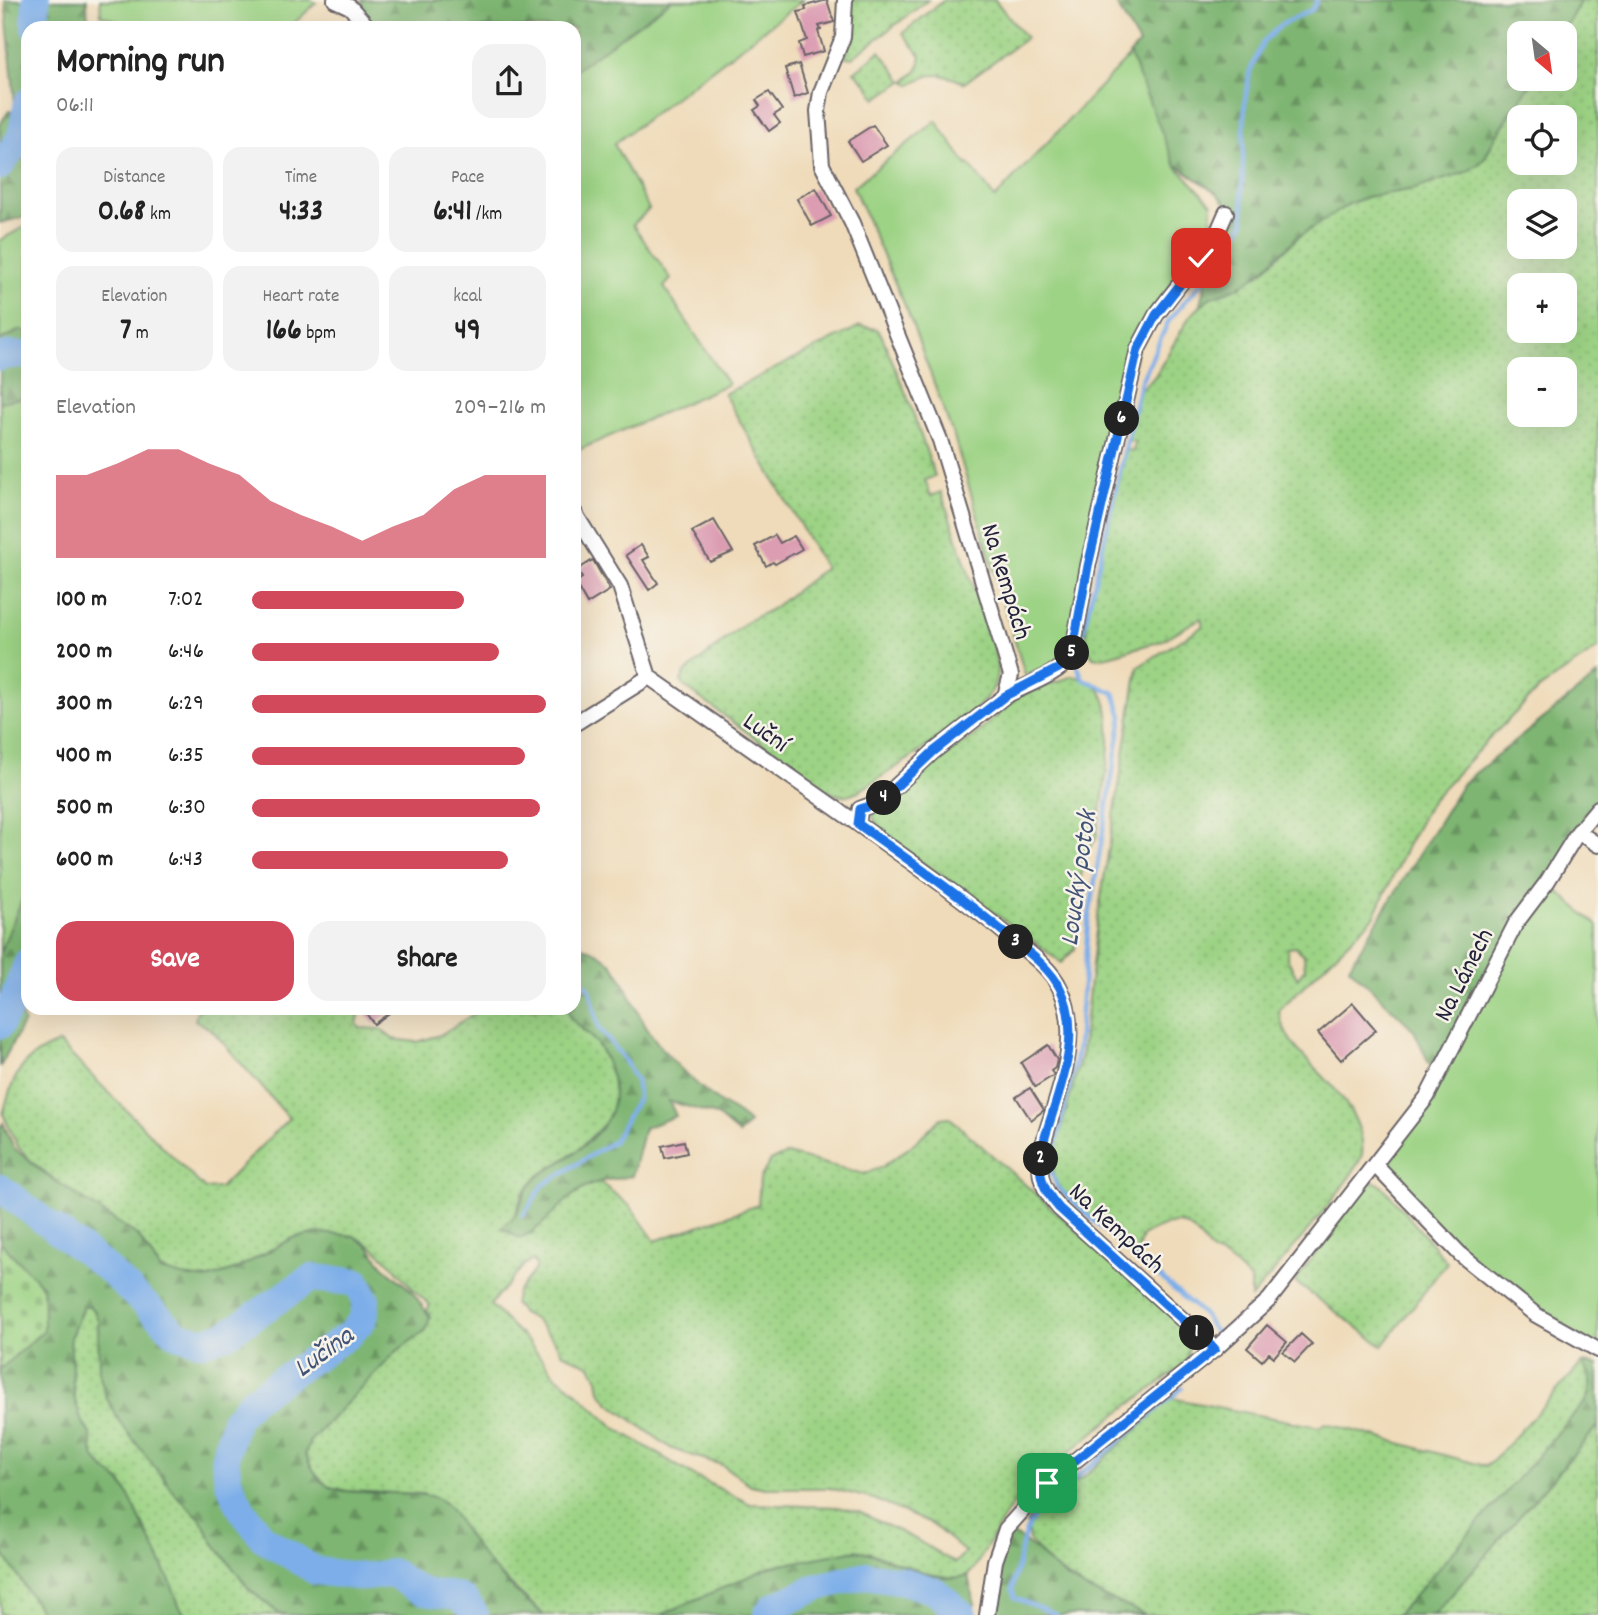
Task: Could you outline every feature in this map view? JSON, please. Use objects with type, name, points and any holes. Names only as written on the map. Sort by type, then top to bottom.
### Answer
[{"type":"street","points":[[335,0],[350,7],[363,21]]},
{"type":"street","name":"Na Kempách","points":[[845,0],[843,37],[821,92],[818,111],[822,165],[852,223],[940,440],[1011,675],[1005,696]]},
{"type":"street","points":[[858,824],[860,809],[879,803],[933,752],[1005,696],[1059,668],[1072,654],[1088,566],[1138,349],[1156,315],[1215,238],[1226,213]]},
{"type":"street","points":[[581,523],[620,586],[649,677],[581,720]]},
{"type":"street","name":"Luční","points":[[649,677],[858,824]]},
{"type":"street","name":"Na Lánech","points":[[1215,1349],[1269,1300],[1427,1097],[1516,923],[1547,882],[1578,832],[1598,808]]},
{"type":"street","name":"Na Kempách","points":[[858,824],[972,905],[1044,966],[1060,988],[1068,1012],[1068,1056],[1045,1137],[1041,1162],[1043,1183],[1049,1198],[1215,1349]]},
{"type":"street","points":[[1578,832],[1598,845]]},
{"type":"street","points":[[1375,1165],[1460,1254],[1536,1315],[1598,1350]]},
{"type":"street","points":[[987,1615],[995,1561],[1006,1529],[1047,1483],[1215,1349]]},
{"type":"green space","points":[[5,0],[87,0],[88,21],[21,21],[21,107],[15,104]]},
{"type":"green space","points":[[100,0],[311,0],[316,3],[297,21],[117,21],[101,15]]},
{"type":"green space","points":[[362,0],[672,0],[581,66],[581,21],[364,21]]},
{"type":"green space","points":[[672,0],[803,0],[614,144],[649,209],[633,225],[671,279],[664,287],[728,384],[581,449],[581,66]]},
{"type":"green space","points":[[850,0],[928,0],[852,58],[846,57]]},
{"type":"green space","points":[[944,0],[995,0],[1026,38],[964,83],[937,75],[924,77],[911,85],[905,81],[918,70],[921,56],[903,33]]},
{"type":"green space","points":[[1114,0],[1581,0],[1569,21],[1507,21],[1507,91],[1526,91],[1517,105],[1507,105],[1507,120],[1484,159],[1476,166],[1415,189],[1366,197],[1349,204],[1298,237],[1262,271],[1239,287],[1209,298],[1199,307],[1206,281],[1207,262],[1231,229],[1233,212],[1218,194],[1171,161],[1129,55],[1139,44]]},
{"type":"green space","points":[[1581,0],[1598,0],[1598,648],[1539,689],[1431,801],[1374,917],[1279,1010],[1284,1029],[1294,1046],[1351,1111],[1360,1133],[1362,1154],[1330,1203],[1251,1298],[1251,1280],[1229,1260],[1213,1253],[1196,1233],[1183,1224],[1167,1225],[1142,1236],[1135,1259],[1064,1195],[1054,1173],[1053,1158],[1082,1052],[1097,922],[1138,667],[1203,626],[1201,618],[1161,641],[1101,658],[1093,657],[1087,647],[1086,621],[1126,450],[1133,451],[1135,442],[1127,440],[1140,390],[1155,376],[1190,316],[1209,298],[1239,287],[1262,272],[1298,237],[1349,204],[1476,166],[1484,159],[1507,120],[1507,175],[1577,175],[1577,105],[1517,105],[1526,91],[1577,91],[1577,21],[1569,21]],"holes":[[[1296,947],[1304,956],[1305,969],[1297,978],[1287,958],[1288,948]]]},
{"type":"green space","points":[[880,51],[903,81],[876,99],[867,84],[854,72]]},
{"type":"green space","points":[[1130,55],[1175,165],[1212,204],[1211,230],[1141,331],[1065,660],[1025,675],[955,440],[907,310],[853,187],[936,121],[967,165],[969,164],[995,198]]},
{"type":"green space","points":[[9,111],[21,114],[21,137],[8,145],[21,157],[21,218],[0,223],[0,124]]},
{"type":"green space","points":[[21,229],[21,330],[0,340],[0,240]]},
{"type":"green space","points":[[860,326],[877,329],[881,334],[907,396],[935,476],[925,480],[931,496],[941,492],[994,647],[997,675],[987,697],[956,726],[861,790],[842,795],[829,792],[685,687],[681,681],[685,673],[749,620],[772,609],[825,568],[724,394]]},
{"type":"green space","points":[[21,330],[21,398],[0,402],[0,340]]},
{"type":"green space","points":[[21,398],[21,902],[0,953],[0,402]]},
{"type":"green space","points":[[1598,675],[1598,814],[1516,923],[1436,1079],[1414,1030],[1349,967],[1463,783]]},
{"type":"green space","points":[[1073,676],[1092,683],[1101,692],[1109,723],[1109,742],[1096,839],[1088,851],[1073,904],[1075,949],[1061,963],[878,831],[872,812],[898,788],[974,736],[1020,695]]},
{"type":"green space","points":[[1547,882],[1598,926],[1598,1350],[1460,1254],[1375,1165],[1427,1097]]},
{"type":"green space","points":[[21,902],[21,973],[11,991],[24,1022],[0,1067],[0,953]]},
{"type":"green space","points":[[581,947],[590,949],[614,966],[642,1020],[665,1052],[700,1086],[749,1123],[739,1134],[716,1115],[669,1101],[676,1116],[644,1128],[632,1176],[601,1181],[583,1188],[544,1223],[519,1238],[502,1228],[514,1216],[528,1188],[538,1177],[593,1138],[609,1116],[613,1103],[614,1089],[604,1056],[594,1040],[570,1015],[581,1015]]},
{"type":"green space","points":[[196,1015],[359,1015],[357,1024],[360,1028],[380,1029],[393,1039],[417,1042],[440,1035],[472,1015],[570,1015],[602,1052],[612,1077],[615,1105],[608,1120],[578,1150],[537,1177],[523,1193],[515,1215],[531,1234],[571,1196],[600,1182],[631,1207],[655,1241],[758,1205],[760,1179],[770,1161],[787,1154],[864,1174],[882,1167],[910,1147],[941,1118],[949,1117],[1184,1326],[1189,1343],[1187,1360],[1033,1481],[1009,1510],[968,1575],[956,1578],[929,1574],[868,1552],[715,1592],[661,1615],[544,1615],[483,1559],[458,1522],[423,1494],[347,1491],[327,1486],[312,1469],[305,1454],[310,1441],[397,1351],[426,1330],[430,1317],[427,1310],[430,1305],[376,1250],[352,1236],[314,1234],[283,1244],[225,1274],[202,1279],[178,1275],[161,1270],[138,1236],[66,1188],[33,1163],[18,1147],[3,1114],[10,1089],[27,1062],[59,1043],[205,1189],[220,1188],[289,1118],[212,1030],[195,1020]],"holes":[[[533,1260],[537,1267],[517,1292],[514,1304],[522,1313],[534,1319],[562,1353],[591,1366],[598,1379],[600,1391],[609,1403],[672,1449],[722,1465],[751,1485],[765,1488],[829,1488],[874,1499],[933,1525],[965,1552],[955,1563],[915,1539],[859,1512],[837,1507],[750,1504],[696,1477],[614,1427],[557,1377],[528,1342],[490,1305],[524,1265]]]},
{"type":"green space","points":[[3,1123],[14,1148],[44,1173],[138,1236],[161,1270],[207,1279],[234,1270],[293,1238],[318,1233],[354,1236],[368,1246],[386,1269],[411,1290],[430,1317],[426,1330],[397,1351],[310,1441],[305,1454],[319,1478],[334,1489],[424,1495],[441,1500],[498,1574],[544,1615],[286,1615],[277,1612],[250,1590],[213,1542],[200,1518],[179,1498],[121,1424],[106,1397],[99,1373],[98,1320],[94,1310],[83,1307],[70,1338],[74,1397],[81,1419],[90,1434],[93,1455],[101,1466],[121,1482],[128,1494],[185,1615],[43,1615],[0,1548],[0,1369],[44,1330],[43,1287],[0,1242],[0,1128]]},
{"type":"green space","points":[[1371,1182],[1378,1183],[1385,1189],[1447,1262],[1383,1346],[1295,1282],[1364,1186]]},
{"type":"green space","points":[[0,1242],[43,1287],[44,1330],[0,1369]]},
{"type":"green space","points":[[83,1307],[94,1310],[98,1320],[101,1376],[157,1468],[179,1498],[200,1518],[213,1542],[250,1590],[277,1612],[286,1615],[185,1615],[128,1494],[120,1481],[101,1466],[93,1455],[90,1434],[81,1419],[74,1397],[70,1338]]},
{"type":"green space","points":[[1582,1363],[1590,1381],[1587,1400],[1423,1588],[1396,1615],[1146,1615],[1086,1589],[1052,1566],[1029,1540],[1027,1523],[1039,1505],[1085,1476],[1171,1398],[1319,1427],[1325,1423],[1485,1466],[1494,1460]]},
{"type":"green space","points":[[1582,1363],[1598,1365],[1598,1426],[1434,1615],[1397,1615],[1587,1400],[1590,1381]]},
{"type":"green space","points":[[1598,1426],[1598,1615],[1434,1615]]},
{"type":"green space","points":[[1006,1529],[1036,1550],[1069,1579],[1146,1615],[987,1615]]},
{"type":"green space","points":[[0,1548],[43,1615],[0,1615]]},
{"type":"green space","points":[[856,1550],[927,1574],[955,1578],[968,1575],[974,1604],[971,1615],[661,1615],[770,1567]]},
{"type":"building","points":[[827,0],[834,22],[819,26],[824,51],[803,57],[799,43],[807,40],[798,12],[806,10],[805,6]]},
{"type":"building","points":[[799,64],[808,93],[794,98],[785,68]]},
{"type":"building","points":[[769,92],[782,110],[774,115],[780,123],[769,131],[754,110],[760,106],[756,100]]},
{"type":"building","points":[[873,125],[887,145],[861,161],[848,141]]},
{"type":"building","points":[[816,188],[831,216],[812,226],[797,199]]},
{"type":"building","points":[[714,520],[733,552],[710,562],[692,532]]},
{"type":"building","points":[[775,535],[780,543],[794,536],[802,549],[766,566],[755,546]]},
{"type":"building","points":[[641,545],[649,557],[643,560],[658,583],[649,590],[626,555]]},
{"type":"building","points":[[593,560],[610,590],[587,604],[581,594],[581,568]]},
{"type":"building","points":[[1353,1003],[1376,1030],[1341,1060],[1318,1033]]},
{"type":"building","points":[[367,1015],[386,1015],[374,1024]]},
{"type":"building","points":[[1048,1045],[1057,1060],[1051,1071],[1054,1075],[1035,1087],[1021,1063]]},
{"type":"building","points":[[1030,1088],[1044,1110],[1031,1120],[1016,1097]]},
{"type":"building","points":[[684,1141],[687,1153],[665,1158],[662,1146]]},
{"type":"building","points":[[1267,1325],[1287,1342],[1274,1357],[1269,1353],[1262,1361],[1247,1348]]},
{"type":"building","points":[[1301,1334],[1312,1344],[1295,1362],[1283,1352]]},
{"type":"waterway","name":"Lučina","points":[[35,21],[36,0]]},
{"type":"waterway","name":"Loucký potok","points":[[1083,632],[1140,384],[1169,320],[1216,266],[1244,223],[1242,191],[1245,100],[1250,71],[1263,42],[1281,25],[1313,9],[1317,0]]},
{"type":"waterway","name":"Lučina","points":[[0,166],[21,137]]},
{"type":"waterway","name":"Lučina","points":[[0,357],[21,355]]},
{"type":"waterway","name":"Loucký potok","points":[[1078,667],[1083,679],[1114,693],[1122,716],[1088,923],[1078,1048],[1050,1170],[1058,1188],[1204,1315],[1218,1337]]},
{"type":"waterway","name":"Lučina","points":[[0,1025],[21,980]]},
{"type":"waterway","points":[[523,1216],[543,1185],[614,1141],[638,1098],[637,1083],[624,1059],[599,1028],[590,989],[581,981]]},
{"type":"waterway","name":"Lučina","points":[[0,1188],[104,1266],[177,1334],[203,1342],[227,1334],[311,1278],[357,1282],[366,1300],[364,1318],[350,1334],[253,1399],[235,1420],[225,1457],[228,1480],[242,1510],[263,1538],[316,1571],[364,1577],[394,1573],[418,1590],[458,1597],[475,1615]]},
{"type":"waterway","name":"Loucký potok","points":[[1057,1615],[1015,1598],[1012,1590],[1025,1533],[1037,1511],[1182,1388]]},
{"type":"waterway","name":"Lučina","points":[[767,1615],[773,1607],[818,1587],[866,1575],[903,1581],[935,1591],[963,1615]]},
{"type":"route","points":[[1047,1483],[1215,1349],[1049,1198],[1043,1183],[1041,1162],[1045,1137],[1068,1056],[1068,1012],[1060,988],[1044,966],[972,905],[858,824],[860,809],[879,803],[933,752],[1005,696],[1059,668],[1072,654],[1088,566],[1138,349],[1156,315],[1201,258]]}]
